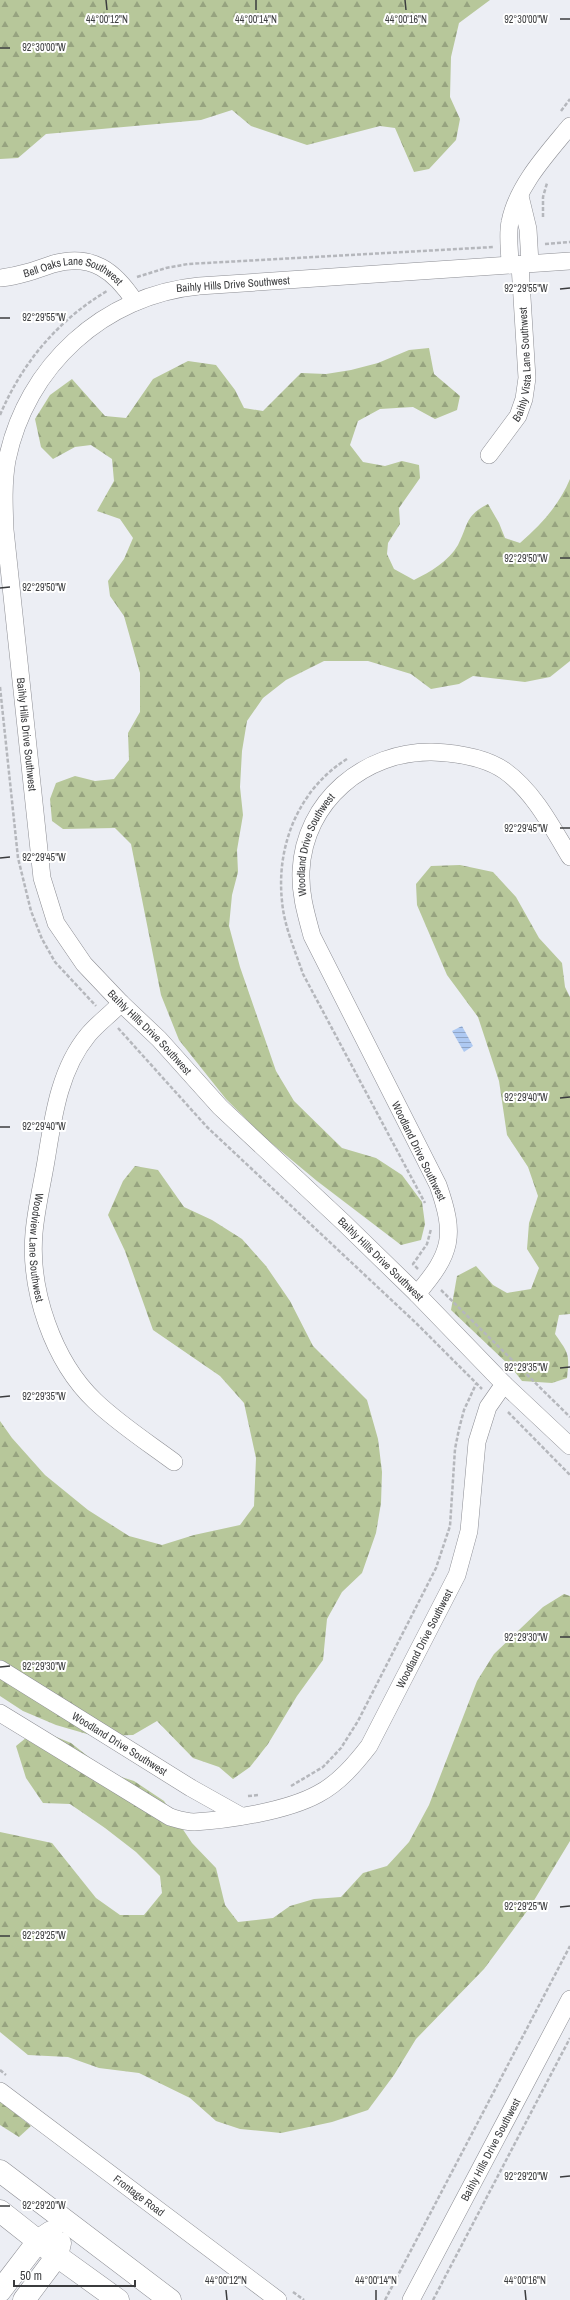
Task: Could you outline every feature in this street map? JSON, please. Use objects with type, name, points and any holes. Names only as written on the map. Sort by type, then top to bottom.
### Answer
[{"type":"main road","points":[[0,2171],[170,2300]]},
{"type":"main road","points":[[0,2211],[39,2240],[57,2256],[118,2300]]},
{"type":"main road","points":[[0,2291],[39,2240],[66,2221]]},
{"type":"main road","points":[[24,2300],[57,2256],[66,2221]]},
{"type":"street","name":"Baihly Vista Lane Southwest","points":[[489,455],[518,416],[524,399],[526,378],[520,264],[510,224],[520,196],[551,149],[570,126]]},
{"type":"street","name":"Baihly Hills Drive Southwest","points":[[570,261],[192,286],[174,288],[135,302],[85,330],[64,350],[45,372],[29,399],[16,429],[7,459],[3,493],[5,530],[42,878],[56,923],[84,964],[121,1004],[160,1039],[225,1113],[417,1294],[504,1384],[570,1446]]},
{"type":"street","name":"Bell Oaks Lane Southwest","points":[[0,278],[33,272],[55,264],[76,262],[96,264],[110,271],[122,282],[135,302]]},
{"type":"street","name":"Woodland Drive Southwest","points":[[417,1294],[437,1271],[445,1256],[449,1222],[438,1185],[312,936],[302,897],[301,870],[306,842],[317,817],[328,800],[350,777],[370,765],[394,757],[420,752],[452,753],[476,758],[504,770],[518,782],[537,803],[570,857]]},
{"type":"street","name":"Woodview Lane Southwest","points":[[121,1004],[88,1034],[71,1060],[60,1088],[34,1233],[33,1266],[38,1298],[48,1327],[63,1358],[80,1384],[110,1414],[174,1462]]},
{"type":"street","name":"Woodland Drive Southwest","points":[[0,1713],[170,1818],[192,1822],[241,1816],[269,1811],[299,1803],[320,1794],[353,1766],[369,1746],[457,1575],[469,1531],[477,1442],[488,1407],[504,1384]]},
{"type":"street","name":"Woodland Drive Southwest","points":[[0,1669],[191,1788],[241,1816]]},
{"type":"street","name":"Baihly Hills Drive Southwest","points":[[411,2300],[570,1999]]},
{"type":"street","name":"Frontage Road","points":[[0,2091],[278,2300]]},
{"type":"path","points":[[543,220],[543,197],[548,181]]},
{"type":"path","points":[[544,236],[544,244],[570,242]]},
{"type":"path","points":[[122,282],[151,272],[188,264],[498,246]]},
{"type":"path","points":[[107,1017],[207,1127],[416,1323],[476,1384],[464,1410],[459,1429],[455,1449],[450,1526],[436,1568],[358,1721],[341,1748],[323,1767],[287,1788]]},
{"type":"path","points":[[442,1291],[570,1417]]},
{"type":"path","points":[[508,1412],[570,1475]]},
{"type":"path","points":[[248,1796],[265,1795]]},
{"type":"path","points":[[384,2300],[570,1946]]},
{"type":"path","points":[[433,2300],[570,2038]]},
{"type":"green space","points":[[0,0],[490,0],[459,23],[451,57],[450,97],[460,119],[456,140],[429,169],[414,172],[395,128],[380,126],[307,145],[251,126],[232,110],[201,120],[46,134],[18,158],[0,159]]},
{"type":"green space","points":[[429,348],[434,374],[460,396],[457,410],[435,419],[413,407],[380,409],[358,421],[350,445],[363,462],[385,466],[402,461],[419,465],[420,478],[399,508],[400,524],[388,543],[387,554],[394,569],[414,580],[433,570],[450,556],[458,545],[471,516],[488,504],[499,523],[505,538],[520,543],[536,529],[549,514],[561,497],[570,479],[570,661],[550,677],[525,682],[473,676],[459,684],[431,689],[411,674],[368,661],[324,661],[286,680],[263,698],[247,721],[242,751],[240,787],[243,815],[237,850],[238,872],[232,895],[229,926],[240,967],[276,1071],[294,1101],[342,1148],[376,1158],[402,1175],[422,1202],[425,1224],[421,1240],[401,1245],[317,1181],[264,1137],[226,1099],[179,1040],[161,995],[131,844],[115,828],[63,829],[52,821],[50,799],[56,783],[75,776],[95,781],[114,779],[129,760],[128,733],[140,712],[140,673],[124,616],[110,596],[108,581],[124,559],[133,538],[120,519],[97,511],[114,481],[112,459],[91,445],[75,447],[53,459],[41,447],[35,419],[50,395],[72,379],[105,416],[126,418],[153,379],[188,361],[216,365],[235,390],[244,408],[263,411],[301,373],[326,374],[351,370],[378,363],[409,350]]},
{"type":"green space","points":[[460,865],[493,872],[516,897],[539,938],[562,963],[565,987],[570,997],[570,1314],[559,1315],[555,1334],[567,1354],[568,1363],[567,1378],[552,1383],[522,1381],[511,1367],[451,1310],[457,1276],[476,1266],[493,1285],[507,1293],[531,1289],[539,1268],[527,1249],[529,1223],[538,1196],[528,1167],[507,1135],[499,1081],[478,1017],[447,975],[417,905],[416,884],[431,866]]},
{"type":"green space","points":[[135,1166],[158,1170],[184,1207],[212,1220],[242,1239],[266,1266],[290,1301],[313,1346],[367,1400],[378,1439],[382,1472],[381,1503],[376,1533],[362,1573],[342,1592],[327,1619],[323,1660],[297,1696],[268,1744],[250,1767],[233,1779],[219,1767],[193,1758],[157,1721],[133,1735],[94,1736],[56,1725],[23,1711],[0,1696],[0,1421],[12,1438],[45,1475],[88,1510],[129,1536],[162,1545],[194,1535],[240,1525],[254,1506],[256,1458],[244,1403],[220,1376],[153,1330],[125,1251],[108,1215],[123,1181]]},
{"type":"green space","points":[[564,1594],[570,1596],[570,1841],[530,1907],[484,1969],[416,2039],[394,2075],[368,2110],[332,2122],[281,2133],[240,2129],[216,2121],[190,2098],[139,2073],[99,2068],[68,2057],[28,2055],[0,2032],[0,1832],[52,1843],[96,1898],[120,1915],[144,1915],[162,1893],[160,1876],[136,1852],[105,1828],[70,1804],[43,1803],[26,1778],[16,1746],[37,1729],[71,1743],[109,1773],[134,1781],[164,1801],[192,1843],[216,1868],[225,1905],[238,1922],[273,1918],[290,1906],[314,1899],[341,1897],[363,1873],[387,1866],[409,1842],[429,1805],[477,1681],[494,1654],[543,1607]]},
{"type":"green space","points":[[0,2101],[31,2126],[19,2137],[0,2125]]},
{"type":"water","points":[[462,1026],[473,1046],[464,1052],[452,1031]]}]
